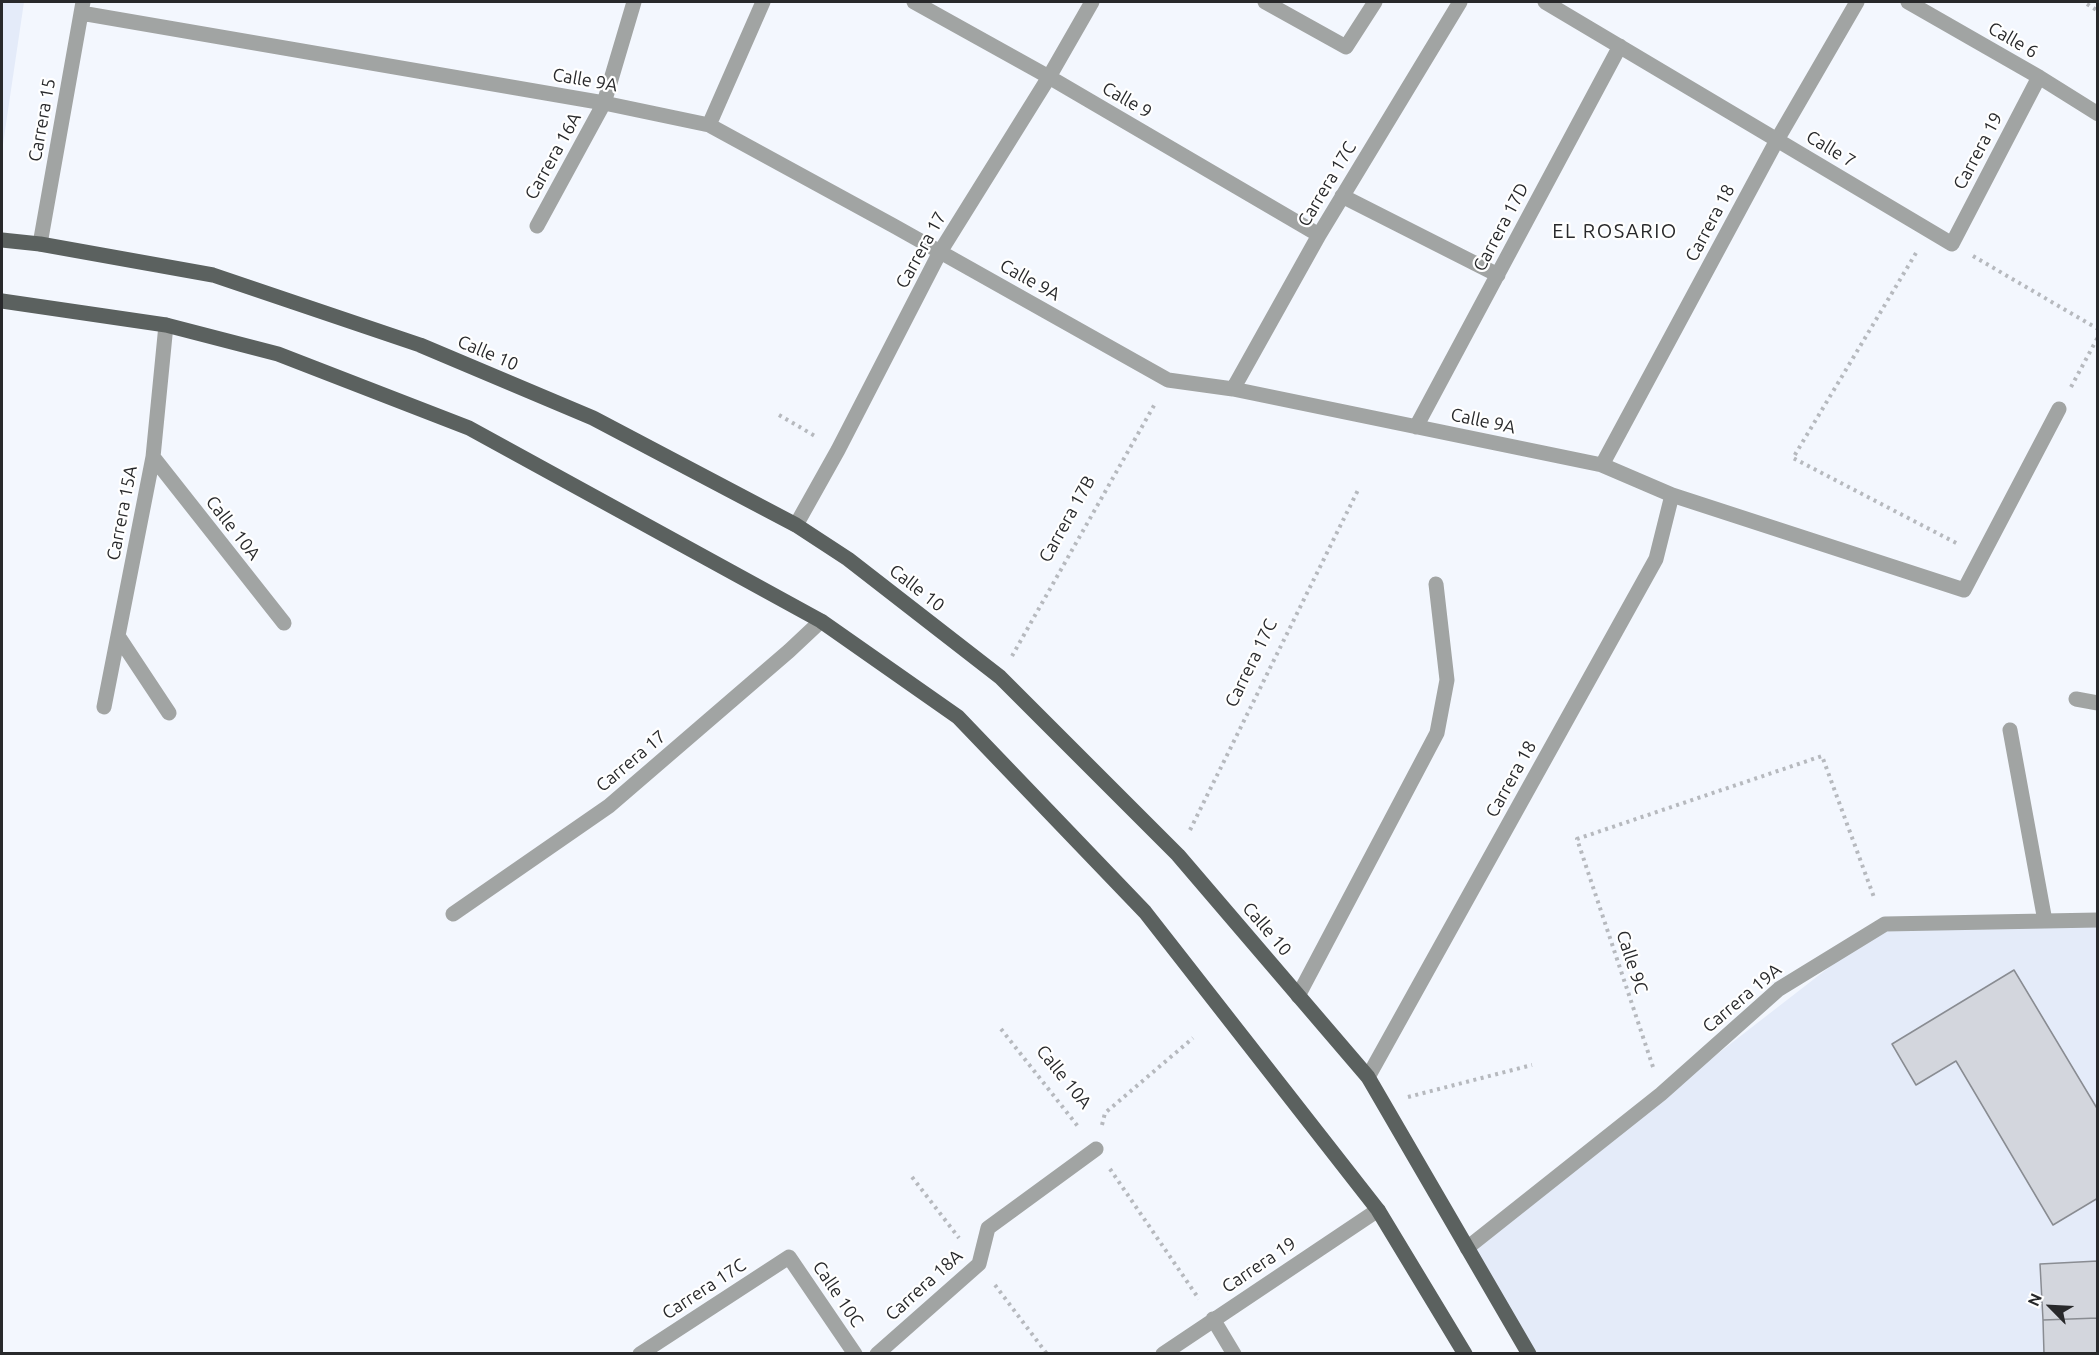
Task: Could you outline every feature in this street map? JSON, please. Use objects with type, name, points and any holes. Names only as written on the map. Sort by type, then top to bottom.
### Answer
[{"type":"main road","name":"Calle 10","points":[[2,240],[40,244],[213,275],[420,345],[593,418],[796,525],[848,559],[1000,677],[1178,855],[1368,1077],[1530,1353]]},
{"type":"main road","points":[[2,301],[166,325],[278,354],[469,428],[821,621],[958,717],[1145,912],[1378,1210],[1464,1353]]},
{"type":"street","name":"Carrera 16A","points":[[537,226],[604,103],[634,2]]},
{"type":"street","points":[[709,124],[763,2]]},
{"type":"street","name":"Calle 9","points":[[914,2],[1049,76],[1319,235]]},
{"type":"street","name":"Carrera 17","points":[[796,525],[838,450],[940,252],[1092,2]]},
{"type":"street","points":[[1265,2],[1346,47],[1375,2]]},
{"type":"street","name":"Carrera 17C","points":[[1233,389],[1319,235],[1460,2]]},
{"type":"street","name":"Calle 7","points":[[1545,2],[1952,244]]},
{"type":"street","name":"Carrera 18","points":[[1602,465],[1777,140],[1857,2]]},
{"type":"street","name":"Calle 6","points":[[1908,2],[2039,77],[2097,114]]},
{"type":"street","name":"Calle 9A","points":[[82,8],[709,124],[1168,380],[1233,389],[1602,465],[1672,495],[1964,590],[1982,556]]},
{"type":"street","name":"Carrera 15","points":[[40,244],[82,8]]},
{"type":"street","name":"Carrera 17D","points":[[1416,427],[1620,46]]},
{"type":"street","name":"Carrera 19","points":[[1952,244],[2039,77]]},
{"type":"street","points":[[1342,196],[1498,275]]},
{"type":"street","name":"Carrera 15A","points":[[104,706],[153,457],[166,325]]},
{"type":"street","points":[[1982,556],[2059,409]]},
{"type":"street","name":"Calle 10A","points":[[153,457],[284,623]]},
{"type":"street","name":"Carrera 18","points":[[1368,1077],[1656,559],[1672,495]]},
{"type":"street","points":[[1298,996],[1437,733],[1447,680],[1436,584]]},
{"type":"street","name":"Carrera 17","points":[[453,914],[609,806],[821,621]]},
{"type":"street","points":[[118,636],[170,713]]},
{"type":"street","points":[[2076,699],[2097,703]]},
{"type":"street","points":[[2010,730],[2045,921]]},
{"type":"street","points":[[1885,924],[2097,920]]},
{"type":"street","name":"Carrera 19A","points":[[1467,1248],[1661,1094],[1779,989],[1885,924]]},
{"type":"street","name":"Carrera 18A","points":[[877,1353],[979,1264],[988,1228],[1096,1149]]},
{"type":"street","name":"Carrera 19","points":[[1163,1353],[1378,1210]]},
{"type":"street","name":"Carrera 17C","points":[[640,1353],[789,1257]]},
{"type":"street","name":"Calle 10C","points":[[789,1257],[855,1353]]},
{"type":"street","points":[[1213,1319],[1234,1353]]},
{"type":"path","points":[[2087,4],[2097,11]]},
{"type":"path","points":[[1930,230],[1793,458],[1982,556]]},
{"type":"path","points":[[1952,244],[2097,329]]},
{"type":"path","points":[[2059,409],[2097,337]]},
{"type":"path","name":"Carrera 17B","points":[[1000,677],[1168,380]]},
{"type":"path","points":[[780,415],[838,450]]},
{"type":"path","name":"Carrera 17C","points":[[1178,855],[1359,488]]},
{"type":"path","name":"Calle 9C","points":[[1661,1094],[1577,840],[1822,756],[1885,924]]},
{"type":"path","name":"Calle 10A","points":[[1000,1029],[1096,1149],[1213,1319]]},
{"type":"path","points":[[1096,1149],[1104,1113],[1193,1038]]},
{"type":"path","points":[[1383,1103],[1532,1065]]},
{"type":"shaded area","points":[[2,2],[24,2],[2,151]]},
{"type":"shaded area","points":[[2097,920],[2097,1353],[1537,1353],[1467,1248],[1885,924]]},
{"type":"building","points":[[2014,970],[2098,1110],[2098,1198],[2053,1225],[1956,1061],[1916,1085],[1892,1044]]},
{"type":"building","points":[[2098,1261],[2098,1318],[2043,1320],[2040,1264]]},
{"type":"building","points":[[2098,1318],[2098,1354],[2044,1354],[2043,1320]]},
{"type":"district","name":"EL ROSARIO","points":[[1615,231]]}]
